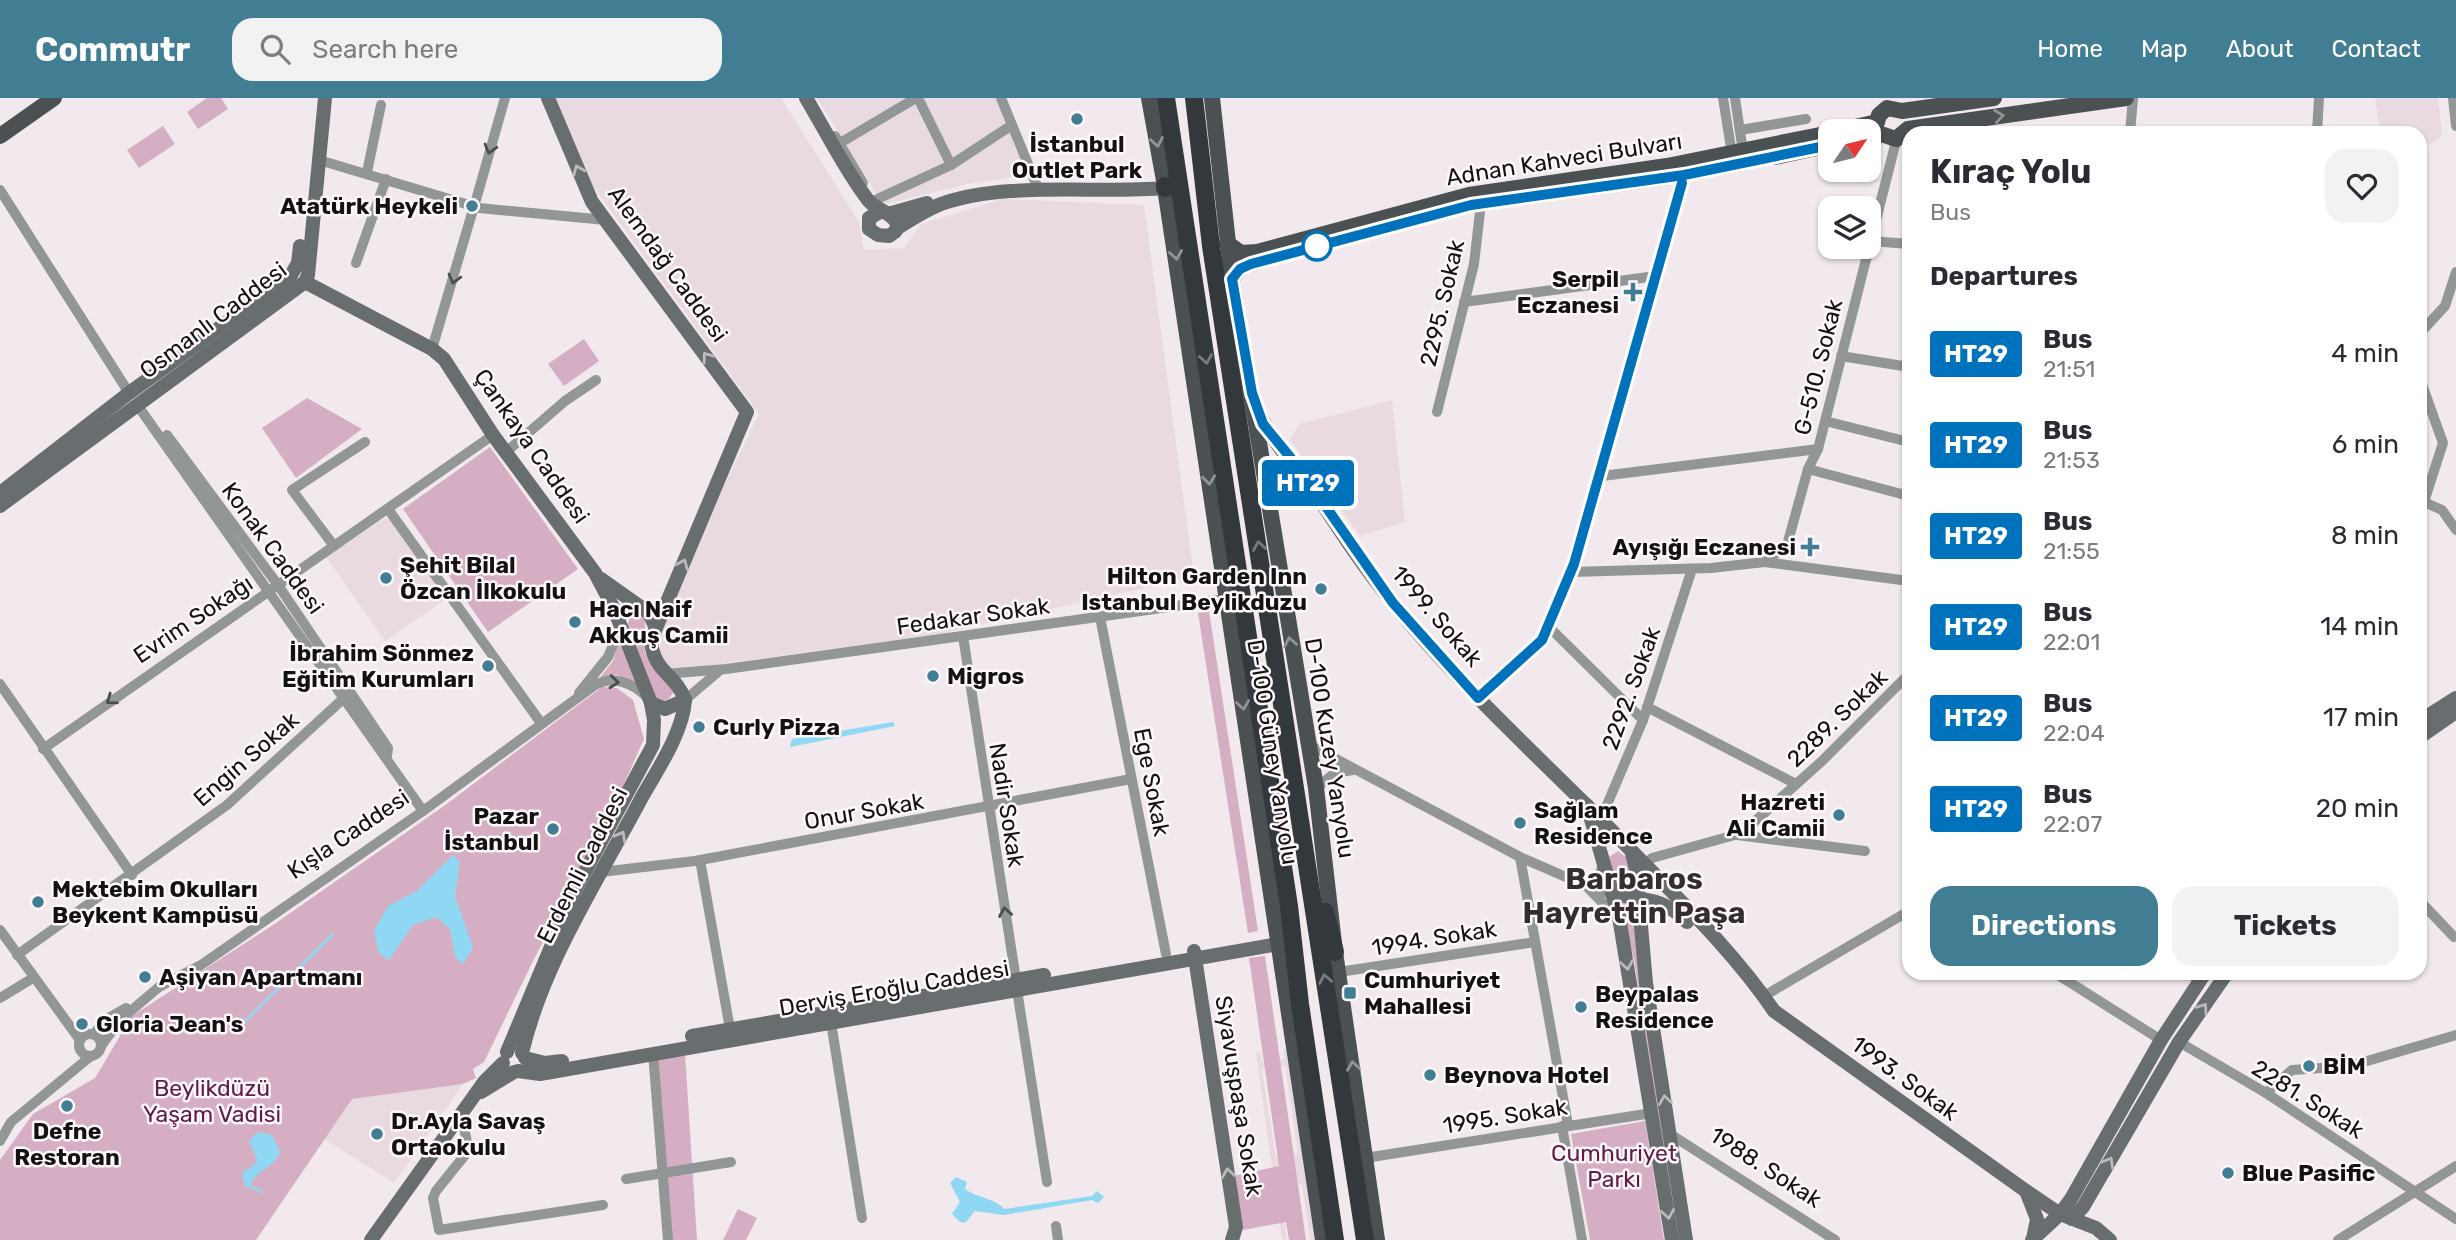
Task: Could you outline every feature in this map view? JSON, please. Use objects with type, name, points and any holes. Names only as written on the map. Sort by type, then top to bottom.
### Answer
[{"type":"highway","points":[[1166,98],[1277,826],[1304,1039],[1335,1240]]},
{"type":"highway","points":[[1194,98],[1220,303],[1365,1240]]},
{"type":"highway","points":[[1209,98],[1220,303]]},
{"type":"highway","points":[[1284,710],[1298,745],[1323,901],[1335,952]]},
{"type":"highway","points":[[1277,826],[1291,1025]]},
{"type":"main road","points":[[0,122],[35,98]]},
{"type":"main road","points":[[0,136],[54,98]]},
{"type":"main road","name":"Osmanlı Caddesi","points":[[300,276],[316,98]]},
{"type":"main road","name":"Osmanlı Caddesi","points":[[0,493],[300,276],[325,98]]},
{"type":"main road","name":"Alemdağ Caddesi","points":[[548,98],[592,202],[747,412],[655,626]]},
{"type":"main road","points":[[796,98],[876,211],[898,227]]},
{"type":"main road","points":[[806,98],[876,211],[872,232],[884,237],[894,234],[898,227],[930,209],[960,199],[1038,188]]},
{"type":"main road","name":"D-100 Güney Yanyolu","points":[[1149,98],[1323,1240]]},
{"type":"main road","name":"D-100 Kuzey Yanyolu","points":[[1209,98],[1232,279],[1316,788],[1335,952],[1377,1240]]},
{"type":"main road","points":[[1880,119],[1883,111],[1897,105],[1994,98]]},
{"type":"main road","points":[[1948,126],[2126,98]]},
{"type":"main road","points":[[1897,105],[1908,119],[1906,126]]},
{"type":"main road","points":[[1881,134],[1890,139],[1902,134]]},
{"type":"main road","name":"Adnan Kahveci Bulvarı","points":[[1683,169],[1737,153],[1818,136]]},
{"type":"main road","name":"Adnan Kahveci Bulvarı","points":[[1227,243],[1241,253],[1257,252],[1481,198],[1818,147]]},
{"type":"main road","points":[[876,211],[959,194],[1038,188],[1162,187]]},
{"type":"main road","name":"Adnan Kahveci Bulvarı","points":[[1232,279],[1242,267],[1481,198]]},
{"type":"main road","name":"Çankaya Caddesi","points":[[300,276],[432,349],[444,359],[492,435],[595,573],[621,626],[651,703]]},
{"type":"main road","name":"1999. Sokak","points":[[1252,393],[1263,424],[1299,468],[1352,549],[1393,603],[1478,698],[1627,846]]},
{"type":"main road","name":"Osmanlı Caddesi","points":[[0,506],[134,397]]},
{"type":"main road","points":[[595,573],[609,587],[643,608],[654,619],[651,640],[653,653],[665,674],[679,687],[685,699],[665,709],[651,703]]},
{"type":"main road","points":[[621,626],[635,608],[643,608]]},
{"type":"main road","points":[[2427,717],[2456,698]]},
{"type":"main road","name":"Erdemli Caddesi","points":[[515,1061],[530,1019],[601,872],[670,746],[685,699]]},
{"type":"main road","name":"Erdemli Caddesi","points":[[515,1061],[575,892],[653,745],[654,720],[651,703]]},
{"type":"main road","points":[[2427,732],[2456,712]]},
{"type":"main road","points":[[1587,804],[1619,920],[1672,1240]]},
{"type":"main road","points":[[1601,859],[1610,845],[1627,846],[1639,895],[1646,982],[1686,1240]]},
{"type":"main road","name":"1993. Sokak","points":[[1627,846],[1764,996],[1774,1011],[2026,1191],[2066,1216]]},
{"type":"main road","name":"1993. Sokak","points":[[1613,894],[1639,895],[1675,910],[1747,984],[1764,996]]},
{"type":"main road","points":[[1641,928],[1645,915],[1660,903]]},
{"type":"main road","name":"Derviş Eroğlu Caddesi","points":[[515,1061],[535,1074],[652,1048],[1278,940]]},
{"type":"main road","name":"Siyavuşpaşa Sokak","points":[[1195,954],[1236,1227],[1231,1240]]},
{"type":"main road","points":[[2066,1216],[2195,980]]},
{"type":"main road","points":[[2033,1240],[2083,1207],[2179,1042],[2222,980]]},
{"type":"main road","points":[[2161,1040],[2179,1042]]},
{"type":"main road","points":[[371,1240],[461,1115],[475,1098],[515,1061]]},
{"type":"main road","points":[[2026,1191],[2037,1219],[2033,1240]]},
{"type":"main road","points":[[2066,1216],[2096,1228],[2110,1240]]},
{"type":"street","points":[[432,349],[505,98]]},
{"type":"street","points":[[813,98],[876,211],[1012,125]]},
{"type":"street","points":[[840,143],[917,98],[951,164]]},
{"type":"street","points":[[1001,98],[1038,188]]},
{"type":"street","points":[[1723,98],[1728,128],[1737,153]]},
{"type":"street","points":[[1735,98],[1739,129],[1737,153]]},
{"type":"street","points":[[2131,126],[2133,98]]},
{"type":"street","points":[[2318,126],[2319,98]]},
{"type":"street","points":[[2453,98],[2456,126]]},
{"type":"street","points":[[367,173],[381,105]]},
{"type":"street","points":[[1728,128],[1739,129],[1806,119]]},
{"type":"street","name":"G-510. Sokak","points":[[1881,200],[1895,145],[1902,136]]},
{"type":"street","points":[[319,160],[473,206],[606,220]]},
{"type":"street","points":[[1478,698],[1542,640],[1571,572],[1602,475],[1683,169]]},
{"type":"street","points":[[356,263],[386,179]]},
{"type":"street","name":"Konak Caddesi","points":[[0,190],[134,397],[380,754],[387,756]]},
{"type":"street","name":"2295. Sokak","points":[[1437,412],[1474,264],[1481,198]]},
{"type":"street","points":[[1881,241],[1902,243]]},
{"type":"street","name":"G-510. Sokak","points":[[1602,475],[1818,449],[1866,259]]},
{"type":"street","points":[[2427,325],[2445,306],[2456,272]]},
{"type":"street","points":[[1464,302],[1656,276]]},
{"type":"street","points":[[1840,356],[1902,365]]},
{"type":"street","points":[[505,453],[565,401],[596,380]]},
{"type":"street","name":"Konak Caddesi","points":[[134,397],[278,585],[388,748],[387,756],[423,811]]},
{"type":"street","points":[[2427,398],[2443,443],[2427,489]]},
{"type":"street","points":[[1825,421],[1902,440]]},
{"type":"street","name":"Evrim Sokağı","points":[[43,749],[492,435]]},
{"type":"street","points":[[334,546],[292,490],[365,442]]},
{"type":"street","points":[[1765,562],[1787,545],[1808,469],[1818,449]]},
{"type":"street","points":[[1808,469],[1902,494]]},
{"type":"street","points":[[2427,505],[2442,510],[2456,530]]},
{"type":"street","points":[[388,509],[541,723]]},
{"type":"street","points":[[1571,572],[1692,569],[1765,562],[1902,580]]},
{"type":"street","name":"2292. Sokak","points":[[1601,819],[1643,720],[1692,569]]},
{"type":"street","name":"Fedakar Sokak","points":[[665,674],[726,669],[1226,599]]},
{"type":"street","name":"Ege Sokak","points":[[1100,617],[1167,958]]},
{"type":"street","points":[[1548,625],[1643,720]]},
{"type":"street","points":[[575,699],[608,657],[621,626]]},
{"type":"street","name":"Nadir Sokak","points":[[963,636],[1048,1182]]},
{"type":"street","points":[[685,699],[711,675],[726,669]]},
{"type":"street","points":[[575,699],[603,681],[612,680],[637,689],[651,703]]},
{"type":"street","name":"2289. Sokak","points":[[1646,864],[1651,858],[1737,835],[1797,784],[1902,681]]},
{"type":"street","points":[[0,684],[132,875]]},
{"type":"street","name":"Engin Sokak","points":[[17,955],[227,805],[343,699]]},
{"type":"street","name":"Kışla Caddesi","points":[[142,1000],[159,987],[201,965],[423,811],[575,699]]},
{"type":"street","points":[[1647,707],[1797,784]]},
{"type":"street","points":[[1308,744],[1520,857],[1583,885],[1613,894]]},
{"type":"street","points":[[1316,788],[1335,772],[1353,770]]},
{"type":"street","name":"Onur Sokak","points":[[601,872],[700,860],[1132,779]]},
{"type":"street","points":[[1737,835],[1865,852]]},
{"type":"street","points":[[1520,857],[1582,1240]]},
{"type":"street","points":[[1583,885],[1598,878],[1601,859]]},
{"type":"street","points":[[700,860],[731,1034]]},
{"type":"street","points":[[1583,885],[1619,920]]},
{"type":"street","points":[[2427,908],[2454,937]]},
{"type":"street","points":[[1764,996],[1902,915]]},
{"type":"street","points":[[0,930],[80,1040],[81,1051],[91,1056]]},
{"type":"street","name":"1994. Sokak","points":[[1339,972],[1535,942]]},
{"type":"street","points":[[0,998],[33,978]]},
{"type":"street","points":[[2066,980],[2161,1040]]},
{"type":"street","points":[[80,1040],[85,1035],[94,1034],[105,1020],[142,1000]]},
{"type":"street","points":[[0,1141],[11,1122],[98,1053],[114,1026],[142,1000]]},
{"type":"street","points":[[830,1017],[862,1218]]},
{"type":"street","points":[[94,1034],[102,1046]]},
{"type":"street","points":[[2266,1093],[2292,1070],[2350,1066],[2456,1035]]},
{"type":"street","name":"2281. Sokak","points":[[2179,1042],[2266,1093],[2456,1219]]},
{"type":"street","points":[[652,1048],[668,1240]]},
{"type":"street","name":"1995. Sokak","points":[[1365,1158],[1652,1113]]},
{"type":"street","points":[[461,1115],[469,1150],[433,1198],[439,1230],[603,1205]]},
{"type":"street","name":"1988. Sokak","points":[[1670,1133],[1835,1240]]},
{"type":"street","points":[[626,1179],[731,1162]]},
{"type":"street","points":[[2338,1240],[2456,1167]]},
{"type":"street","points":[[1056,1226],[1058,1240]]},
{"type":"shaded area","points":[[554,98],[781,98],[859,222],[864,250],[904,248],[921,224],[1002,199],[1144,205],[1194,577],[939,634],[676,670],[666,666],[660,653],[661,628],[704,527],[759,414],[592,185]]},
{"type":"shaded area","points":[[817,98],[996,98],[1027,175],[967,184],[883,205]]},
{"type":"shaded area","points":[[2375,98],[2438,98],[2442,134],[2435,143],[2427,144],[2427,126],[2379,126]]},
{"type":"shaded area","points":[[1392,400],[1405,522],[1360,536],[1290,440],[1299,424]]},
{"type":"shaded area","name":"Şehit Bilal Özcan İlkokulu","points":[[385,518],[394,523],[446,599],[385,641],[326,557]]},
{"type":"shaded area","points":[[1288,1049],[1315,1240],[1310,1240],[1302,1184],[1280,1188],[1287,1240],[1282,1240],[1256,1053],[1260,1052],[1262,1062],[1284,1059],[1283,1050]],"holes":[[[1285,1066],[1298,1153],[1276,1157],[1262,1070]]]},
{"type":"shaded area","name":"Dr.Ayla Savaş Ortaokulu","points":[[463,1084],[394,1183],[324,1139],[352,1099]]},
{"type":"green space","points":[[207,98],[221,98],[228,109],[198,129],[187,112]]},
{"type":"green space","points":[[163,126],[175,144],[139,168],[127,150]]},
{"type":"green space","points":[[584,339],[599,361],[564,386],[548,364]]},
{"type":"green space","points":[[307,398],[362,429],[296,478],[262,428]]},
{"type":"green space","points":[[490,447],[578,569],[488,632],[403,509]]},
{"type":"green space","points":[[1209,611],[1258,931],[1248,933],[1198,613]]},
{"type":"green space","points":[[638,613],[643,615],[645,620],[644,644],[648,659],[674,692],[666,702],[656,699],[627,625],[631,616]]},
{"type":"green space","points":[[619,642],[637,685],[616,675],[599,679],[613,661]]},
{"type":"green space","name":"Beylikdüzü Yaşam Vadisi","points":[[602,687],[617,688],[633,700],[644,739],[611,813],[534,959],[484,1062],[473,1069],[476,1078],[463,1084],[352,1099],[256,1240],[0,1240],[0,1160],[33,1114],[95,1078],[132,1016],[270,927],[444,806]]},
{"type":"green space","points":[[1618,851],[1628,859],[1632,886],[1622,889],[1615,883],[1609,857]]},
{"type":"green space","points":[[1619,899],[1635,900],[1636,942],[1678,1240],[1675,1240],[1634,959]]},
{"type":"green space","points":[[1265,956],[1306,1240],[1289,1240],[1286,1222],[1243,1230],[1234,1176],[1279,1166],[1249,958]]},
{"type":"green space","points":[[685,1054],[697,1240],[667,1240],[656,1059]]},
{"type":"green space","name":"Cumhuriyet Parkı","points":[[1645,1121],[1664,1240],[1590,1240],[1571,1134]]},
{"type":"green space","points":[[738,1209],[757,1218],[746,1240],[723,1240]]},
{"type":"water","points":[[893,722],[895,726],[790,747],[792,739]]},
{"type":"water","points":[[453,855],[460,861],[455,896],[473,948],[463,964],[455,957],[450,929],[436,917],[413,925],[389,960],[379,953],[374,931],[388,906],[417,891]]},
{"type":"water","points":[[258,1132],[272,1135],[280,1152],[274,1162],[245,1188],[242,1173],[254,1165],[257,1159],[249,1141]]},
{"type":"water","points":[[956,1177],[967,1182],[965,1189],[996,1202],[1004,1209],[1092,1196],[1097,1191],[1104,1197],[1098,1203],[1092,1200],[1004,1215],[975,1211],[965,1223],[952,1214],[960,1202],[950,1183]]},
{"type":"waterway","points":[[239,1027],[333,934]]},
{"type":"waterway","points":[[250,1186],[262,1192]]},
{"type":"bus line","name":"HT29","points":[[1682,183],[1602,475],[1574,564],[1542,640],[1478,698],[1393,603],[1352,549],[1299,468],[1263,424],[1252,393],[1232,279],[1240,269],[1251,264],[1471,205],[1684,175],[1818,147]]},
{"type":"place","name":"İstanbul Outlet Park","points":[[1077,119]]},
{"type":"place","name":"Atatürk Heykeli","points":[[472,206]]},
{"type":"place","name":"Serpil Eczanesi","points":[[1633,292]]},
{"type":"place","name":"Ayışığı Eczanesi","points":[[1810,547]]},
{"type":"place","name":"Şehit Bilal Özcan İlkokulu","points":[[386,578]]},
{"type":"place","name":"Hilton Garden Inn Istanbul Beylikduzu","points":[[1321,589]]},
{"type":"place","name":"Hacı Naif Akkuş Camii","points":[[575,622]]},
{"type":"place","name":"İbrahim Sönmez Eğitim Kurumları","points":[[488,666]]},
{"type":"place","name":"Migros","points":[[933,676]]},
{"type":"place","name":"Curly Pizza","points":[[699,727]]},
{"type":"place","name":"Hazreti Ali Camii","points":[[1839,815]]},
{"type":"place","name":"Sağlam Residence","points":[[1520,823]]},
{"type":"place","name":"Pazar İstanbul","points":[[553,829]]},
{"type":"place","name":"Mektebim Okulları Beykent Kampüsü","points":[[38,902]]},
{"type":"place","name":"Aşiyan Apartmanı","points":[[145,977]]},
{"type":"place","name":"Cumhuriyet Mahallesi","points":[[1350,993]]},
{"type":"place","name":"Beypalas Residence","points":[[1581,1007]]},
{"type":"place","name":"Gloria Jean's","points":[[82,1024]]},
{"type":"place","name":"BİM","points":[[2309,1066]]},
{"type":"place","name":"Beynova Hotel","points":[[1430,1075]]},
{"type":"place","name":"Defne Restoran","points":[[67,1106]]},
{"type":"place","name":"Dr.Ayla Savaş Ortaokulu","points":[[377,1134]]},
{"type":"place","name":"Blue Pasific","points":[[2228,1173]]},
{"type":"district","name":"Barbaros Hayrettin Paşa","points":[[1634,896]]}]
